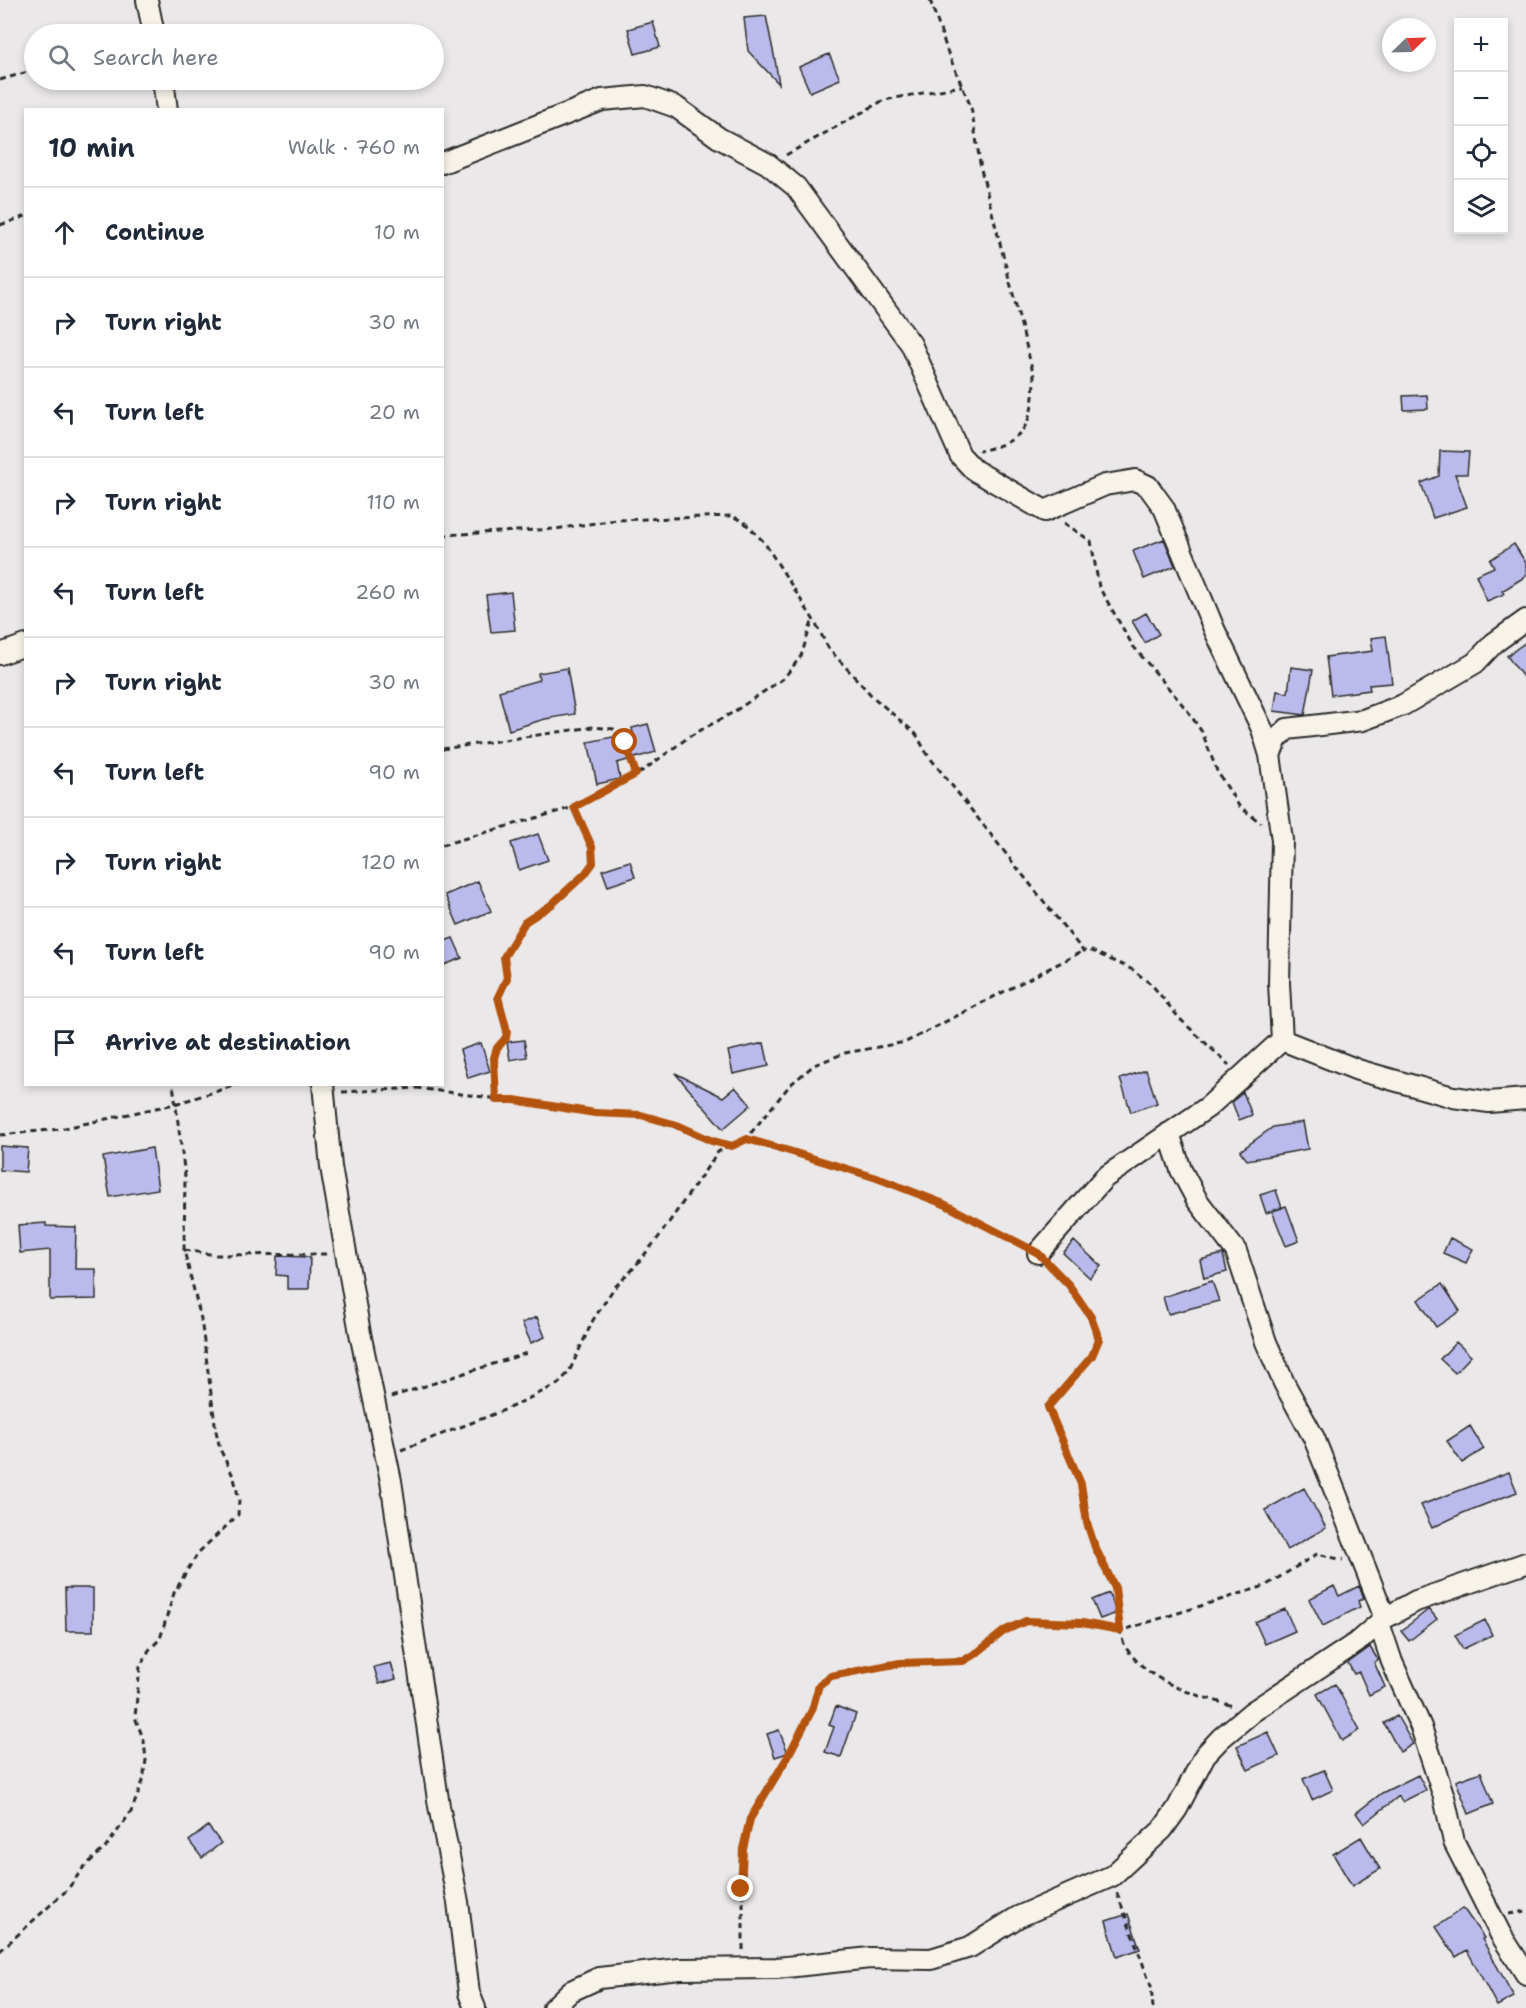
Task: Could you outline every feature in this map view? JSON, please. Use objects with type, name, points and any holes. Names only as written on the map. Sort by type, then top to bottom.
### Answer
[{"type":"street","points":[[147,0],[152,24]]},
{"type":"street","points":[[164,90],[167,108]]},
{"type":"street","points":[[444,162],[602,100],[645,96],[676,106],[719,138],[768,164],[796,188],[910,344],[960,455],[974,470],[1045,512],[1106,485],[1136,480],[1148,486],[1164,508],[1215,631],[1262,729],[1270,755],[1282,840],[1279,983],[1282,1040]]},
{"type":"street","points":[[1270,755],[1277,739],[1287,729],[1363,720],[1403,705],[1475,663],[1494,643],[1526,620]]},
{"type":"street","points":[[0,654],[24,646]]},
{"type":"street","points":[[1038,1253],[1104,1178],[1208,1107],[1282,1040]]},
{"type":"street","points":[[1282,1040],[1358,1070],[1453,1097],[1489,1102],[1526,1099]]},
{"type":"street","points":[[324,1089],[326,1126],[346,1253],[386,1456],[439,1806],[458,1902],[469,1993],[475,2008]]},
{"type":"street","points":[[1168,1133],[1181,1170],[1197,1200],[1236,1251],[1266,1342],[1284,1383],[1301,1410],[1314,1438],[1366,1566],[1392,1662],[1414,1704],[1444,1797],[1454,1842],[1501,1935],[1526,1974]]},
{"type":"street","points":[[553,2008],[572,1991],[599,1978],[680,1969],[777,1968],[908,1956],[931,1959],[970,1947],[1018,1917],[1112,1876],[1162,1830],[1177,1809],[1204,1755],[1252,1712],[1356,1643],[1382,1621],[1416,1601],[1526,1563]]},
{"type":"path","points":[[930,0],[971,107],[981,169],[1034,376],[1034,407],[1025,430],[1011,441],[960,455]]},
{"type":"path","points":[[0,80],[24,73]]},
{"type":"path","points":[[768,164],[884,100],[962,86]]},
{"type":"path","points":[[0,225],[24,217]]},
{"type":"path","points":[[1045,512],[1091,541],[1099,587],[1132,646],[1198,726],[1217,771],[1239,806],[1282,840]]},
{"type":"path","points":[[444,535],[555,529],[616,520],[732,516],[744,522],[764,542],[813,619],[824,641],[848,672],[873,698],[916,734],[927,754],[1083,951]]},
{"type":"path","points":[[444,844],[574,807],[671,753],[690,736],[732,713],[784,678],[801,656],[813,619]]},
{"type":"path","points":[[444,750],[593,727],[614,729],[625,742],[636,774]]},
{"type":"path","points":[[496,1100],[494,1058],[497,1048],[506,1038],[507,1031],[498,997],[507,978],[504,957],[525,922],[551,905],[585,874],[593,863],[592,847],[574,807]]},
{"type":"path","points":[[386,1456],[507,1409],[558,1384],[569,1372],[593,1320],[614,1288],[632,1270],[718,1152],[728,1145],[747,1139],[790,1085],[814,1065],[845,1053],[906,1042],[1083,951],[1092,951],[1133,970],[1152,985],[1180,1019],[1215,1049],[1240,1077]]},
{"type":"path","points":[[0,1951],[68,1889],[83,1868],[106,1847],[131,1812],[143,1780],[146,1760],[144,1741],[135,1717],[140,1667],[149,1650],[160,1639],[174,1593],[188,1569],[199,1552],[238,1515],[239,1500],[234,1478],[220,1449],[214,1421],[201,1319],[184,1250],[185,1176],[173,1086]]},
{"type":"path","points":[[0,1135],[60,1129],[175,1104],[234,1086]]},
{"type":"path","points":[[324,1089],[417,1088],[595,1113],[641,1115],[677,1125],[712,1141],[728,1145]]},
{"type":"path","points":[[747,1139],[877,1178],[925,1197],[1038,1253],[1069,1285],[1091,1317],[1099,1339],[1092,1356],[1048,1407],[1081,1484],[1087,1523],[1095,1547],[1115,1588],[1120,1630],[1128,1650],[1143,1667],[1162,1681],[1189,1694],[1252,1712]]},
{"type":"path","points":[[184,1250],[216,1255],[346,1253]]},
{"type":"path","points":[[375,1402],[527,1353]]},
{"type":"path","points":[[743,1967],[742,1869],[743,1849],[750,1819],[787,1758],[812,1710],[819,1685],[831,1676],[900,1663],[963,1661],[1004,1631],[1026,1621],[1082,1623],[1120,1630],[1265,1586],[1317,1554],[1366,1566]]},
{"type":"path","points":[[1112,1876],[1121,1910],[1151,1986],[1154,2008]]},
{"type":"building","points":[[766,16],[779,84],[748,51],[744,18]]},
{"type":"building","points":[[653,22],[660,47],[635,54],[628,29]]},
{"type":"building","points":[[829,54],[840,79],[810,92],[799,67]]},
{"type":"building","points":[[1427,395],[1428,409],[1404,410],[1403,396]]},
{"type":"building","points":[[1440,451],[1469,452],[1467,474],[1455,474],[1467,507],[1433,518],[1421,483],[1439,476]]},
{"type":"building","points":[[1164,539],[1175,566],[1144,579],[1133,551]]},
{"type":"building","points":[[1514,544],[1526,563],[1526,576],[1502,591],[1504,594],[1487,601],[1476,575],[1494,567],[1490,560]]},
{"type":"building","points":[[511,592],[515,630],[491,632],[486,595]]},
{"type":"building","points":[[1146,613],[1159,634],[1145,643],[1132,621]]},
{"type":"building","points":[[1386,636],[1392,683],[1369,685],[1370,690],[1331,695],[1326,657],[1373,651],[1371,638]]},
{"type":"building","points":[[1526,642],[1526,681],[1507,656]]},
{"type":"building","points":[[1291,667],[1313,670],[1305,715],[1274,711],[1277,691],[1288,693]]},
{"type":"building","points":[[567,668],[575,714],[545,719],[509,730],[499,691],[539,680],[538,673]]},
{"type":"building","points":[[648,724],[656,752],[617,763],[620,779],[597,784],[588,742],[633,733],[632,728]]},
{"type":"building","points":[[538,834],[548,860],[519,870],[511,843]]},
{"type":"building","points":[[630,861],[635,877],[608,886],[602,870]]},
{"type":"building","points":[[478,881],[491,911],[458,925],[445,895]]},
{"type":"building","points":[[453,938],[462,958],[444,965],[444,941]]},
{"type":"building","points":[[524,1040],[527,1057],[510,1060],[507,1042]]},
{"type":"building","points":[[481,1043],[490,1071],[468,1078],[460,1050]]},
{"type":"building","points":[[764,1043],[769,1066],[733,1074],[728,1051]]},
{"type":"building","points":[[1146,1070],[1157,1103],[1131,1112],[1120,1079]]},
{"type":"building","points":[[675,1073],[723,1097],[735,1087],[751,1105],[723,1129]]},
{"type":"building","points":[[1243,1092],[1252,1115],[1239,1120],[1232,1102]]},
{"type":"building","points":[[1303,1122],[1308,1149],[1247,1160],[1240,1151],[1273,1127]]},
{"type":"building","points":[[0,1146],[28,1148],[26,1172],[0,1170]]},
{"type":"building","points":[[152,1148],[158,1189],[110,1197],[103,1157]]},
{"type":"building","points":[[1276,1190],[1282,1208],[1266,1213],[1260,1195]]},
{"type":"building","points":[[1286,1206],[1299,1241],[1286,1246],[1272,1211]]},
{"type":"building","points":[[46,1223],[46,1226],[76,1227],[75,1269],[96,1269],[96,1299],[50,1300],[50,1250],[20,1253],[18,1225]]},
{"type":"building","points":[[1450,1238],[1473,1249],[1466,1263],[1443,1253]]},
{"type":"building","points":[[1074,1241],[1101,1266],[1090,1278],[1063,1253]]},
{"type":"building","points":[[1223,1254],[1227,1272],[1204,1278],[1200,1260]]},
{"type":"building","points":[[277,1256],[310,1257],[309,1289],[287,1289],[287,1276],[276,1275]]},
{"type":"building","points":[[1212,1281],[1219,1301],[1168,1314],[1163,1297]]},
{"type":"building","points":[[1442,1284],[1460,1311],[1436,1327],[1418,1300]]},
{"type":"building","points":[[537,1317],[545,1337],[531,1343],[522,1323]]},
{"type":"building","points":[[1456,1342],[1471,1356],[1455,1373],[1440,1359]]},
{"type":"building","points":[[1470,1426],[1484,1449],[1462,1463],[1447,1441]]},
{"type":"building","points":[[1509,1472],[1517,1492],[1432,1528],[1421,1505]]},
{"type":"building","points":[[1304,1488],[1326,1528],[1287,1550],[1265,1510]]},
{"type":"building","points":[[1334,1586],[1339,1596],[1359,1586],[1364,1598],[1358,1601],[1360,1607],[1323,1626],[1309,1599]]},
{"type":"building","points":[[65,1588],[93,1588],[93,1631],[66,1631]]},
{"type":"building","points":[[1109,1593],[1117,1613],[1100,1619],[1092,1600]]},
{"type":"building","points":[[1285,1609],[1295,1631],[1265,1644],[1255,1622]]},
{"type":"building","points":[[1429,1609],[1437,1619],[1409,1641],[1401,1631]]},
{"type":"building","points":[[1485,1620],[1492,1635],[1463,1649],[1455,1635]]},
{"type":"building","points":[[1370,1647],[1378,1660],[1374,1662],[1385,1687],[1369,1695],[1359,1672],[1354,1674],[1348,1663]]},
{"type":"building","points":[[391,1663],[396,1679],[379,1684],[374,1667]]},
{"type":"building","points":[[1335,1684],[1360,1730],[1342,1741],[1317,1694]]},
{"type":"building","points":[[836,1706],[856,1714],[841,1757],[825,1752],[834,1727],[829,1725]]},
{"type":"building","points":[[1397,1716],[1413,1744],[1400,1752],[1384,1723]]},
{"type":"building","points":[[779,1730],[788,1753],[775,1757],[767,1734]]},
{"type":"building","points":[[1268,1732],[1279,1756],[1248,1770],[1237,1746]]},
{"type":"building","points":[[1324,1770],[1333,1790],[1312,1800],[1303,1779]]},
{"type":"building","points":[[1481,1772],[1493,1804],[1469,1814],[1456,1781]]},
{"type":"building","points":[[1418,1775],[1426,1790],[1402,1802],[1399,1796],[1364,1824],[1356,1813],[1382,1793]]},
{"type":"building","points":[[208,1826],[221,1843],[202,1858],[189,1841]]},
{"type":"building","points":[[1361,1837],[1380,1869],[1352,1886],[1333,1854]]},
{"type":"building","points":[[1463,1908],[1484,1938],[1482,1939],[1514,1997],[1497,2006],[1467,1950],[1456,1957],[1436,1927]]},
{"type":"building","points":[[1128,1914],[1140,1949],[1117,1957],[1106,1921]]},
{"type":"route","points":[[625,742],[636,774],[574,807],[592,847],[593,863],[585,874],[551,905],[533,914],[525,922],[504,957],[507,978],[499,990],[498,997],[507,1031],[506,1038],[497,1048],[494,1058],[496,1100],[514,1100],[595,1113],[641,1115],[677,1125],[712,1141],[732,1146],[747,1139],[877,1178],[944,1204],[1038,1253],[1069,1285],[1091,1317],[1099,1339],[1092,1356],[1048,1407],[1053,1424],[1081,1484],[1087,1523],[1095,1547],[1115,1588],[1120,1630],[1082,1623],[1026,1621],[1004,1631],[963,1661],[900,1663],[831,1676],[819,1685],[812,1710],[787,1758],[750,1819],[743,1849],[741,1889]]}]
